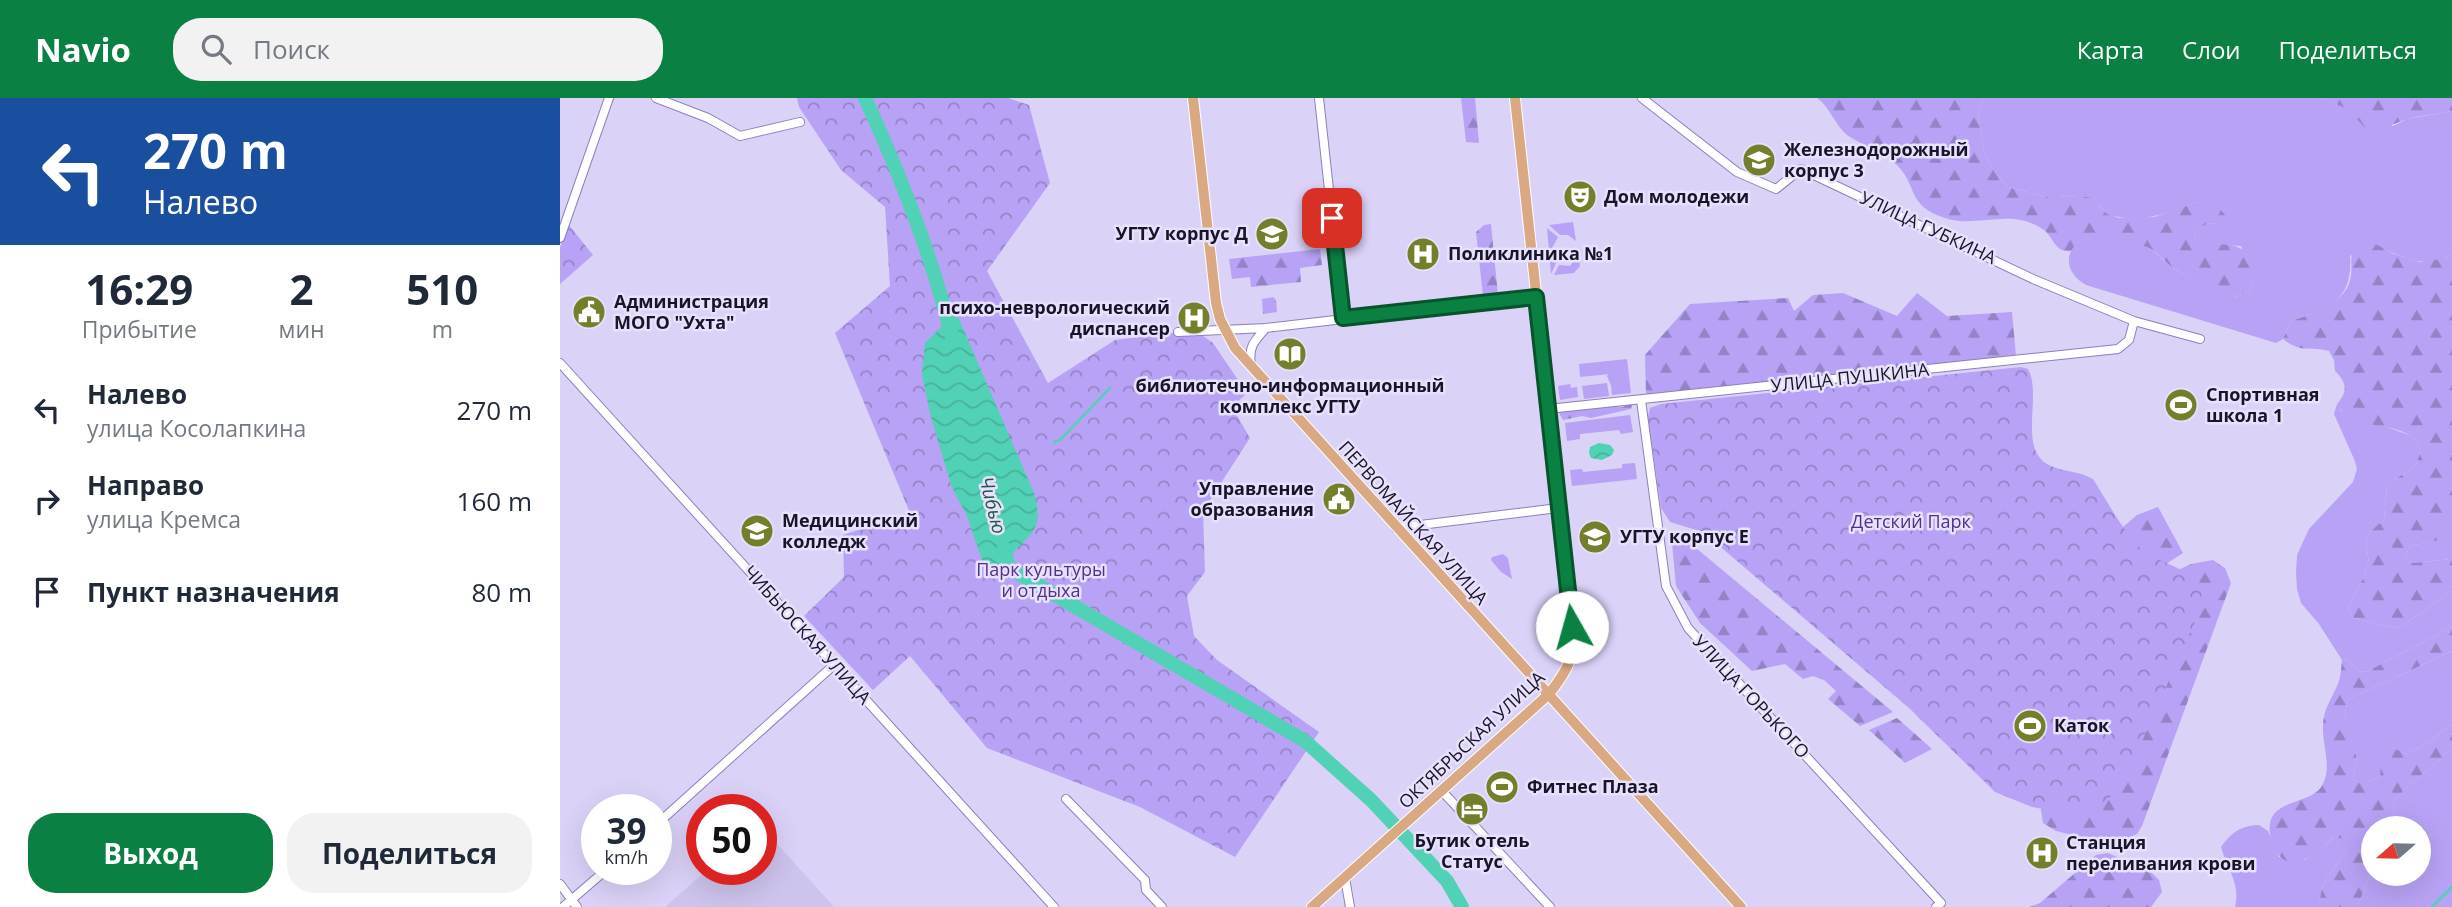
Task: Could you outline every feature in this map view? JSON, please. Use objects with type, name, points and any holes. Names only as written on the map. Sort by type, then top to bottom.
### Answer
[{"type":"main road","name":"ПЕРВОМАЙСКАЯ УЛИЦА","points":[[1193,98],[1216,303],[1225,331],[1251,369],[1741,907]]},
{"type":"main road","name":"ОКТЯБРЬСКАЯ УЛИЦА","points":[[1312,907],[1549,694],[1567,671],[1572,655],[1572,627],[1515,98]]},
{"type":"street","points":[[560,238],[610,98]]},
{"type":"street","points":[[656,98],[708,118],[740,135],[800,122]]},
{"type":"street","points":[[1319,98],[1343,318]]},
{"type":"street","name":"УЛИЦА ГУБКИНА","points":[[1642,98],[1737,172],[1766,185],[1776,189],[1801,169],[2033,279],[2134,321],[2200,339]]},
{"type":"street","points":[[1178,332],[1266,328],[1536,297]]},
{"type":"street","name":"УЛИЦА ПУШКИНА","points":[[1548,409],[2118,349],[2129,340],[2134,321]]},
{"type":"street","points":[[1251,369],[1249,354],[1253,342],[1266,328]]},
{"type":"street","name":"ЧИБЬЮСКАЯ УЛИЦА","points":[[560,363],[1054,907]]},
{"type":"street","name":"УЛИЦА ГОРЬКОГО","points":[[1641,400],[1666,586],[1688,628],[1941,903],[1936,907]]},
{"type":"street","points":[[1396,528],[1558,508]]},
{"type":"street","points":[[672,811],[835,664]]},
{"type":"street","points":[[1441,790],[1550,907]]},
{"type":"street","points":[[1066,799],[1145,880],[1146,890],[1161,907]]},
{"type":"street","points":[[1345,878],[1350,907]]},
{"type":"street","points":[[560,884],[574,903]]},
{"type":"street","points":[[563,907],[574,903],[591,885]]},
{"type":"shaded area","points":[[777,844],[834,907],[665,907],[690,885],[777,885]]},
{"type":"green space","name":"Парк культуры и отдыха","points":[[797,98],[1008,98],[1029,105],[1050,183],[987,271],[1048,383],[1115,340],[1172,333],[1203,336],[1213,343],[1247,393],[1232,407],[1250,438],[1203,511],[1205,572],[1187,596],[1194,636],[1217,660],[1319,732],[1235,857],[1140,807],[987,748],[910,656],[873,690],[804,616],[844,577],[843,535],[910,513],[835,333],[890,286],[885,207],[841,170],[799,107]]},
{"type":"green space","points":[[1461,98],[1475,98],[1479,143],[1466,142]]},
{"type":"green space","points":[[1817,98],[1983,98],[1978,112],[1984,152],[1995,172],[2008,187],[2051,198],[2076,195],[2092,198],[2107,214],[2119,218],[2154,217],[2198,202],[2216,204],[2225,215],[2220,223],[2207,224],[2196,230],[2194,238],[2210,244],[2231,245],[2253,257],[2254,277],[2250,291],[2236,297],[2177,271],[2144,246],[2096,237],[2082,240],[2071,251],[2066,251],[2061,250],[2044,230],[2027,222],[2015,219],[1964,221],[1933,213],[1918,202],[1904,173],[1897,165],[1847,135]]},
{"type":"green space","points":[[1983,98],[2320,98],[2393,126],[2407,119],[2452,111],[2452,255],[2423,262],[2403,257],[2376,244],[2350,256],[2350,271],[2343,293],[2327,307],[2291,321],[2283,339],[2276,343],[2086,285],[2070,268],[2069,259],[2076,244],[2094,237],[2127,241],[2147,247],[2177,271],[2236,297],[2250,291],[2254,277],[2241,246],[2205,244],[2194,238],[2196,230],[2207,224],[2219,223],[2198,202],[2164,214],[2130,218],[2107,214],[2100,206],[2076,195],[2051,198],[2008,187],[1995,172],[1984,152],[1978,112]]},
{"type":"green space","points":[[2320,98],[2452,98],[2452,111],[2372,129],[2365,128],[2348,109]]},
{"type":"green space","points":[[1573,222],[1576,241],[1568,235],[1560,235],[1549,225]]},
{"type":"green space","points":[[568,224],[593,255],[560,284],[560,248]]},
{"type":"green space","points":[[1491,224],[1498,295],[1483,296],[1476,232],[1484,225]]},
{"type":"green space","points":[[1547,228],[1558,237],[1552,248],[1558,259],[1551,274]]},
{"type":"green space","points":[[2359,243],[2376,244],[2394,254],[2420,262],[2452,255],[2452,525],[2436,541],[2410,546],[2405,556],[2413,563],[2452,559],[2452,591],[2395,628],[2353,618],[2348,607],[2366,570],[2369,534],[2384,520],[2387,485],[2416,465],[2421,449],[2412,437],[2402,431],[2360,422],[2343,412],[2337,404],[2345,387],[2335,371],[2334,360],[2329,351],[2300,348],[2283,339],[2291,321],[2328,306],[2344,293],[2349,285],[2352,256]]},
{"type":"green space","points":[[1320,249],[1322,265],[1300,268],[1301,282],[1251,287],[1250,277],[1232,279],[1229,259]]},
{"type":"green space","points":[[1579,253],[1580,266],[1574,273],[1554,275],[1559,265],[1570,266]]},
{"type":"green space","points":[[1843,293],[1897,316],[1917,293],[1947,316],[2012,312],[2016,356],[1646,395],[1645,355],[1690,304],[1788,298],[1794,311],[1813,295]]},
{"type":"green space","points":[[1273,297],[1276,300],[1277,312],[1263,314],[1262,299]]},
{"type":"green space","points":[[1627,359],[1631,393],[1612,395],[1610,374],[1580,377],[1579,364]]},
{"type":"green space","points":[[1607,361],[1619,362],[1618,370],[1623,380],[1611,385],[1607,376],[1609,373],[1605,370],[1599,371],[1600,364]]},
{"type":"green space","name":"Детский Парк","points":[[2021,367],[2028,369],[2032,380],[2032,436],[2041,459],[2056,468],[2093,479],[2133,541],[2148,554],[2189,575],[2197,583],[2201,593],[2202,606],[2132,764],[2111,796],[2084,813],[2032,807],[1995,792],[1909,708],[1703,532],[1670,522],[1661,508],[1648,417],[1650,408],[1661,404]]},
{"type":"green space","points":[[1607,383],[1609,396],[1584,399],[1582,386]]},
{"type":"green space","points":[[1570,384],[1571,388],[1577,387],[1578,397],[1560,400],[1558,386]]},
{"type":"green space","points":[[2337,404],[2341,411],[2412,436],[2421,449],[2416,465],[2387,485],[2384,520],[2369,535],[2366,570],[2348,607],[2353,618],[2395,628],[2452,591],[2452,627],[2366,672],[2358,671],[2347,659],[2342,660],[2319,624],[2301,603],[2297,589],[2297,555],[2309,529],[2353,482],[2357,469],[2334,414]]},
{"type":"green space","points":[[1632,405],[1631,409],[1591,418],[1582,416],[1563,420],[1559,413],[1561,411]]},
{"type":"green space","points":[[1630,415],[1633,432],[1621,434],[1619,430],[1580,434],[1580,439],[1567,441],[1565,423]]},
{"type":"green space","points":[[1635,463],[1637,479],[1572,486],[1570,470],[1582,469],[1583,472],[1622,468],[1622,464]]},
{"type":"green space","points":[[2158,507],[2183,553],[2151,574],[2110,538],[2137,515]]},
{"type":"green space","points":[[2452,525],[2452,559],[2413,563],[2405,556],[2410,546],[2435,541]]},
{"type":"green space","points":[[1684,538],[1893,712],[1860,726],[1828,699],[1836,691],[1824,680],[1813,676],[1803,679],[1785,664],[1752,671],[1700,623],[1676,586],[1672,543]]},
{"type":"green space","points":[[1503,554],[1508,558],[1512,579],[1501,572],[1491,560],[1492,557]]},
{"type":"green space","points":[[2213,560],[2225,568],[2231,583],[2142,826],[2137,834],[2128,838],[2085,838],[2056,831],[2043,823],[2040,804],[2168,575],[2191,564]]},
{"type":"green space","points":[[2452,627],[2452,651],[2349,699],[2345,714],[2356,755],[2356,783],[2366,783],[2380,777],[2382,747],[2389,745],[2405,754],[2427,744],[2452,723],[2452,749],[2394,801],[2393,816],[2361,816],[2361,886],[2366,886],[2357,907],[2320,907],[2322,890],[2328,876],[2347,849],[2344,839],[2335,837],[2308,858],[2290,862],[2284,860],[2275,849],[2270,834],[2271,820],[2279,809],[2313,794],[2323,784],[2327,770],[2323,720],[2339,680],[2342,660],[2347,659],[2358,671],[2366,672]]},
{"type":"green space","points":[[2452,651],[2452,723],[2427,744],[2405,754],[2389,745],[2380,777],[2366,783],[2356,783],[2356,755],[2345,714],[2349,699]]},
{"type":"green space","points":[[1897,718],[1932,749],[1905,763],[1869,730]]},
{"type":"green space","points":[[2452,749],[2452,907],[2357,907],[2366,886],[2431,886],[2431,816],[2393,816],[2394,801]]},
{"type":"green space","points":[[2259,825],[2268,831],[2279,857],[2305,860],[2335,837],[2344,838],[2347,849],[2324,883],[2320,907],[2235,907],[2235,884],[2221,847],[2237,831]]},
{"type":"green space","points":[[2108,853],[2152,873],[2159,880],[2162,892],[2151,907],[2029,907],[2040,903],[2096,855]]},
{"type":"water","points":[[953,314],[959,319],[1037,505],[1038,515],[1034,529],[1010,556],[1013,561],[995,575],[984,566],[967,516],[952,488],[930,414],[922,374],[925,343],[943,325],[942,320]]},
{"type":"water","points":[[1599,443],[1610,445],[1614,450],[1612,455],[1602,460],[1591,458],[1590,447]]},
{"type":"waterway","name":"Чибью","points":[[865,98],[914,214],[951,334]]},
{"type":"waterway","points":[[1054,442],[1060,440],[1110,388]]},
{"type":"waterway","name":"Чибью","points":[[1004,548],[1009,568],[1305,741],[1371,800],[1447,881],[1462,907]]},
{"type":"waterway","points":[[2432,907],[2452,887]]},
{"type":"place","name":"Железнодорожный корпус 3","points":[[1759,160]]},
{"type":"place","name":"Дом молодежи","points":[[1580,197]]},
{"type":"place","name":"УГТУ корпус Д","points":[[1272,234]]},
{"type":"place","name":"Поликлиника №1","points":[[1423,254]]},
{"type":"place","name":"Администрация МОГО \"Ухта\"","points":[[589,312]]},
{"type":"place","name":"психо-неврологический диспансер","points":[[1194,318]]},
{"type":"place","name":"библиотечно-информационный комплекс УГТУ","points":[[1290,354]]},
{"type":"place","name":"Спортивная школа 1","points":[[2181,405]]},
{"type":"place","name":"Управление образования","points":[[1339,499]]},
{"type":"place","name":"Медицинский колледж","points":[[757,531]]},
{"type":"place","name":"УГТУ корпус Е","points":[[1595,537]]},
{"type":"place","name":"Каток","points":[[2030,726]]},
{"type":"place","name":"Фитнес Плаза","points":[[1502,787]]},
{"type":"place","name":"Бутик отель Статус","points":[[1472,809]]},
{"type":"place","name":"Станция переливания крови","points":[[2042,853]]},
{"type":"route","points":[[1332,218],[1343,318],[1536,297],[1572,627]]}]
